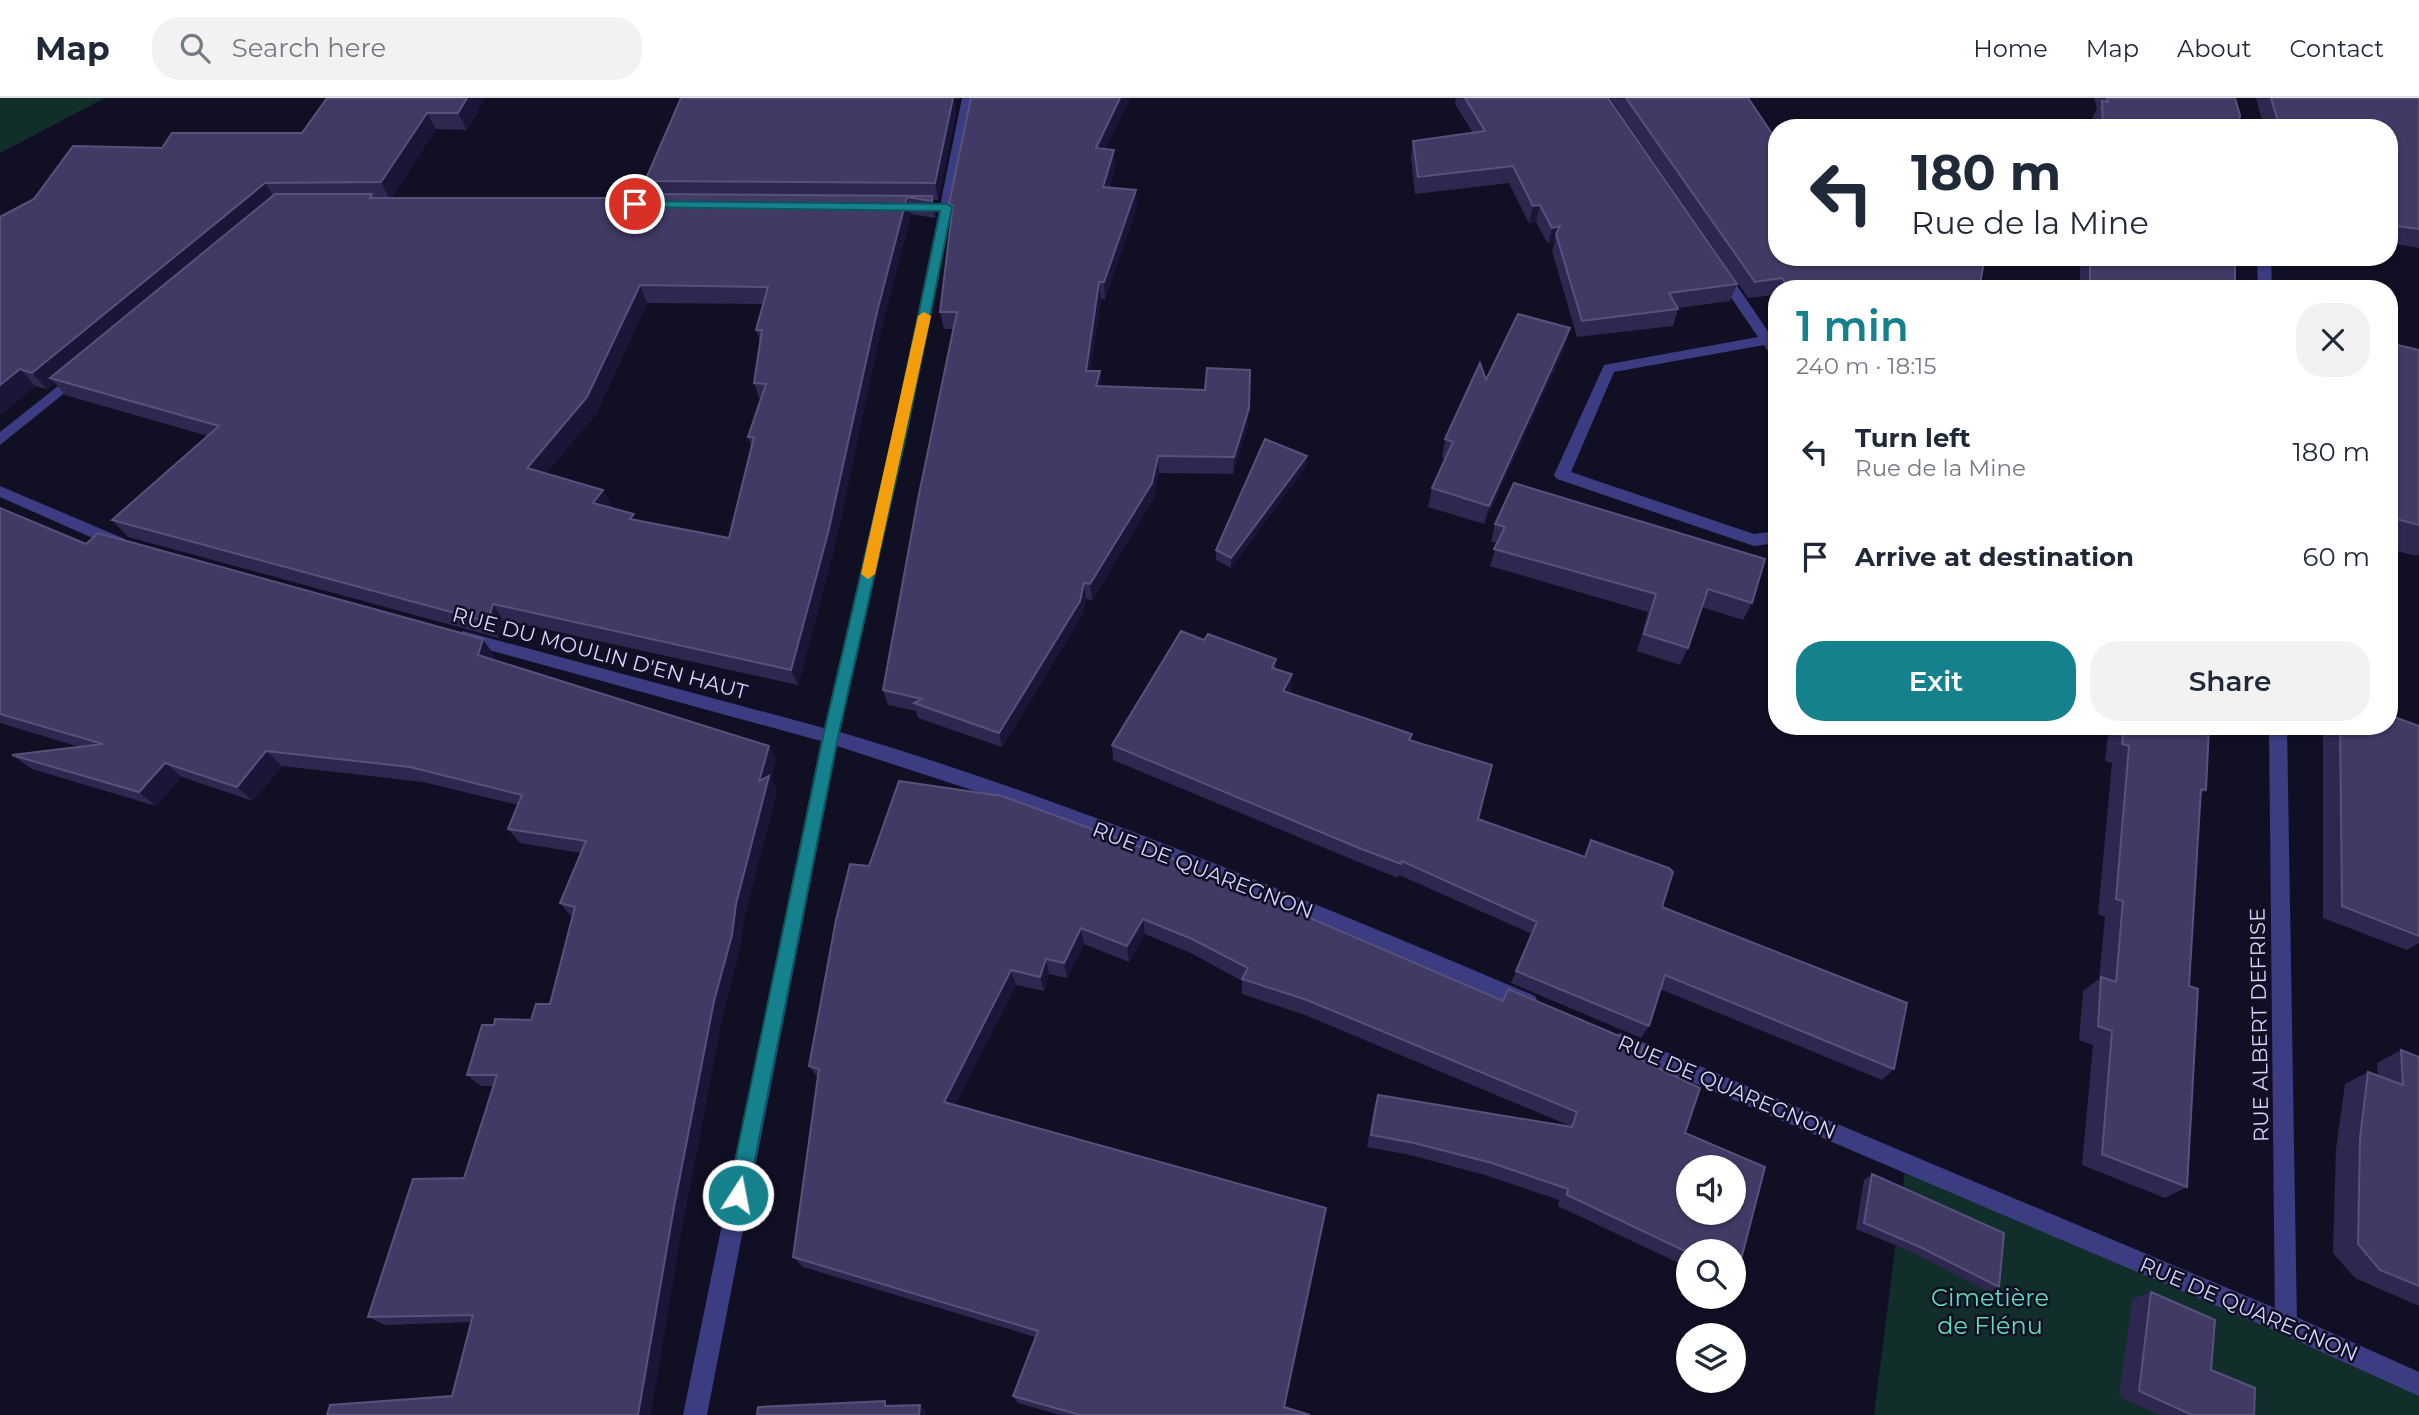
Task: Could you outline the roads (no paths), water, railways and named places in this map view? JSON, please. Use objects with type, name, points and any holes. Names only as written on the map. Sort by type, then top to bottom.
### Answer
[{"type":"street","points":[[695,1415],[831,737],[902,426],[940,207],[962,104]]},
{"type":"street","points":[[1712,259],[1768,340]]},
{"type":"street","points":[[1768,347],[1609,368],[1562,475],[1754,540],[1768,538]]},
{"type":"street","points":[[0,440],[83,370]]},
{"type":"street","points":[[0,491],[140,550]]},
{"type":"street","name":"RUE DU MOULIN D'EN HAUT","points":[[446,633],[831,737]]},
{"type":"street","name":"RUE ALBERT DEFRISE","points":[[2278,735],[2286,1324]]},
{"type":"street","name":"RUE DE QUAREGNON","points":[[831,737],[985,786],[1278,897],[1548,1011]]},
{"type":"street","name":"RUE DE QUAREGNON","points":[[1599,1032],[2286,1324],[2419,1384]]},
{"type":"park label","name":"Cimetière de Flénu","points":[[1990,1311]]}]
